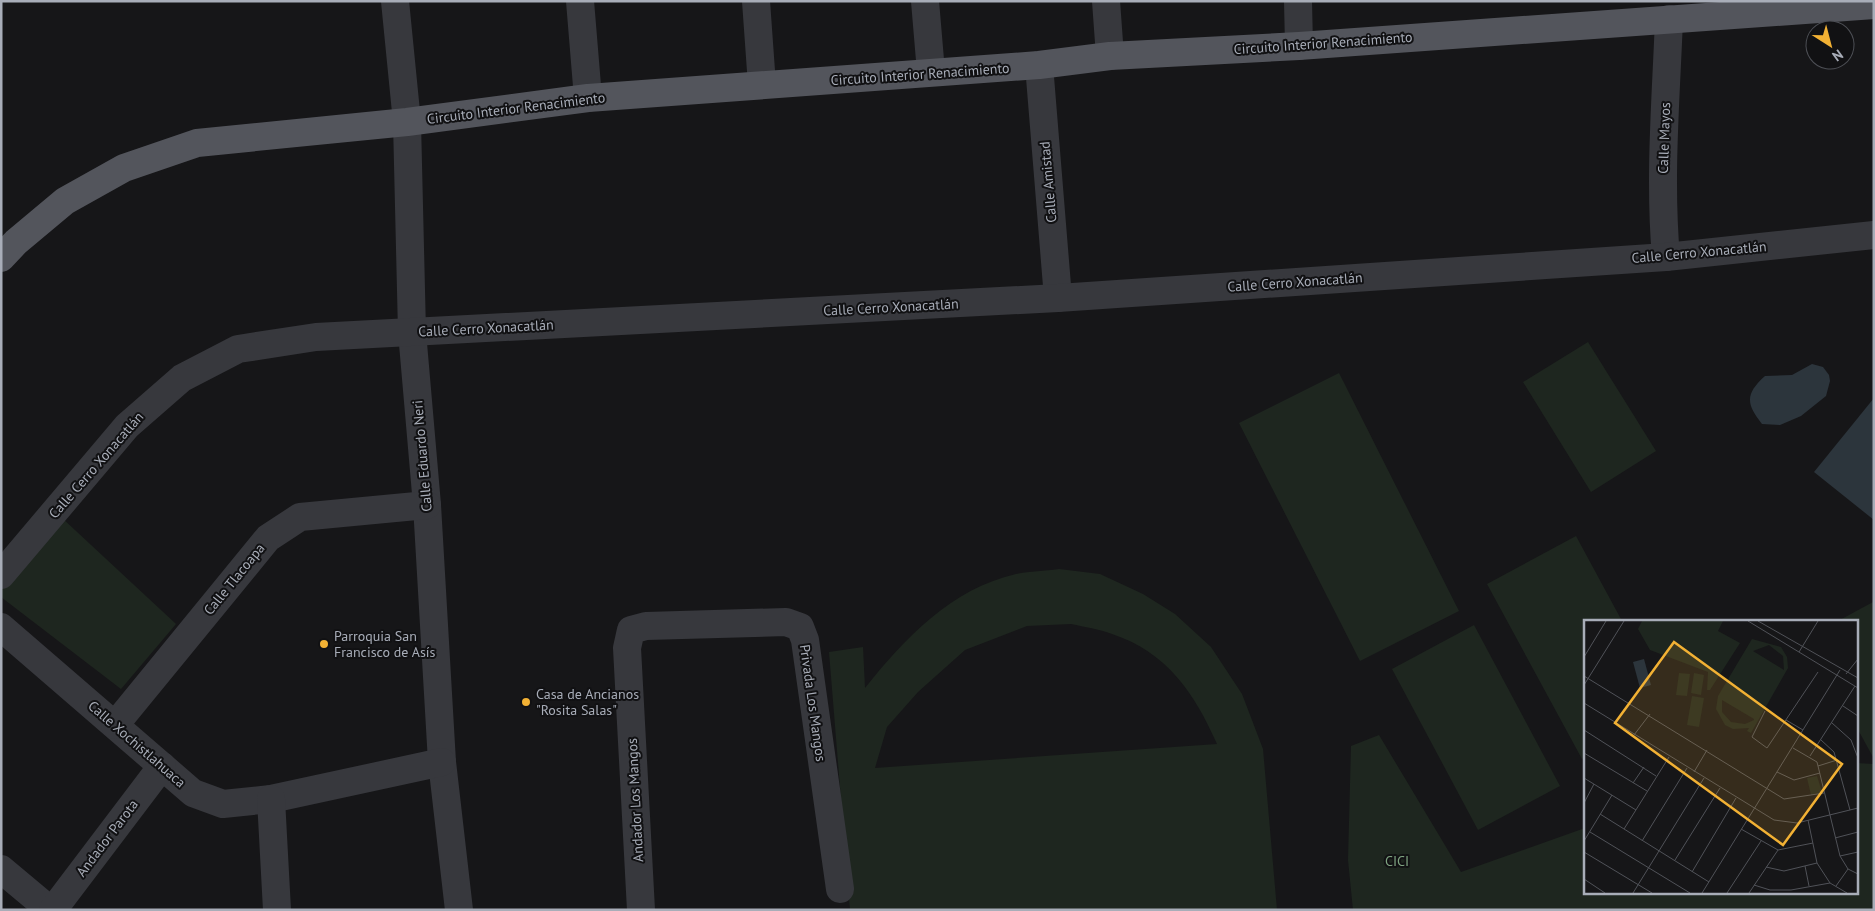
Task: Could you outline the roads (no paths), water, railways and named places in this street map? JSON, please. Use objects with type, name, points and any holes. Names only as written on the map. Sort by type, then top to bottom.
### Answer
[{"type":"main road","name":"Circuito Interior Renacimiento","points":[[1,258],[16,242],[65,201],[124,168],[197,143],[407,122],[588,98],[1039,65],[1110,56],[1299,46],[1874,5]]},
{"type":"street","name":"Calle Eduardo Neri","points":[[395,1],[407,122],[412,332],[427,505],[442,762],[459,910]]},
{"type":"street","points":[[580,1],[588,98]]},
{"type":"street","points":[[756,1],[762,85]]},
{"type":"street","points":[[926,1],[930,72]]},
{"type":"street","points":[[1106,1],[1110,56]]},
{"type":"street","points":[[1298,1],[1299,46]]},
{"type":"street","name":"Calle Mayos","points":[[1666,257],[1663,186],[1669,19]]},
{"type":"street","name":"Calle Amistad","points":[[1039,65],[1058,298]]},
{"type":"street","name":"Calle Cerro Xonacatlán","points":[[1,575],[127,426],[182,378],[238,349],[316,337],[1058,298],[1666,257],[1874,234]]},
{"type":"street","name":"Calle Tlacoapa","points":[[115,725],[268,538],[300,517],[427,505]]},
{"type":"street","name":"Privada Los Mangos","points":[[631,630],[646,626],[786,622],[800,627],[805,640],[840,889]]},
{"type":"street","name":"Calle Xochistlahuaca","points":[[1,627],[193,793],[223,804],[271,799],[442,762]]},
{"type":"street","name":"Andador Los Mangos","points":[[631,630],[626,648],[641,910]]},
{"type":"street","name":"Andador Parota","points":[[51,910],[162,766]]},
{"type":"street","points":[[271,799],[277,910]]},
{"type":"street","points":[[1,869],[51,910]]},
{"type":"place","name":"Parroquia San Francisco de Asís","points":[[324,644]]},
{"type":"place","name":"Casa de Ancianos \"Rosita Salas\"","points":[[526,702]]},
{"type":"park label","name":"CICI","points":[[1397,861]]}]
